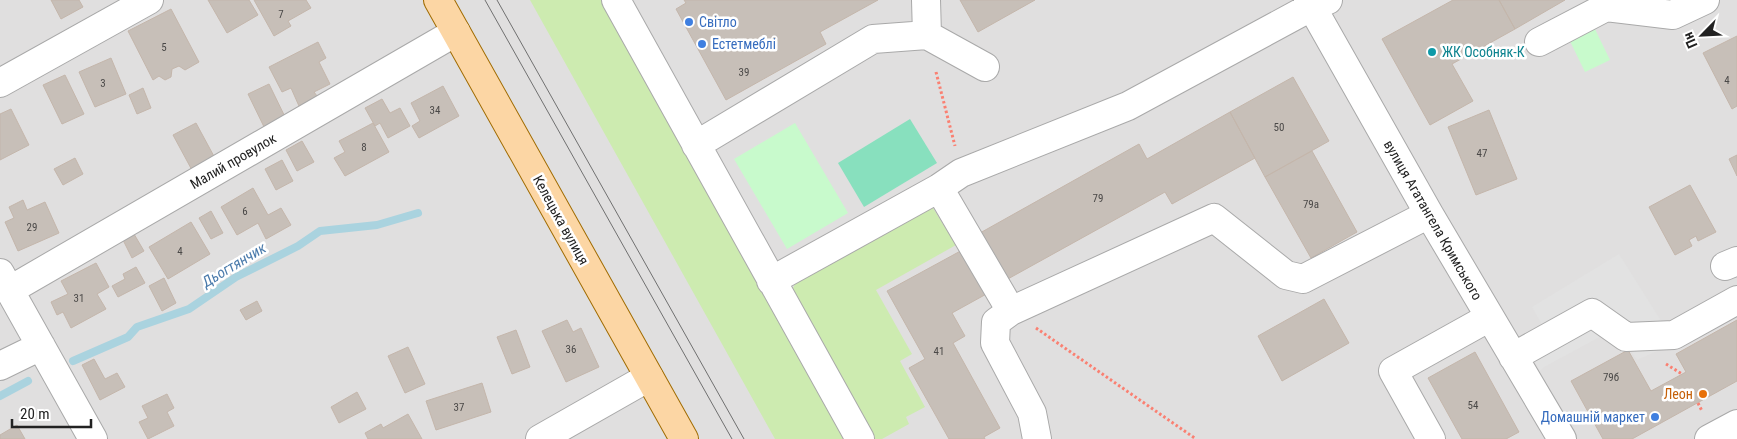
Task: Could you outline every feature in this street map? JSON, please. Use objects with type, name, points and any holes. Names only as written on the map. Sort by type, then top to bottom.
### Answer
[{"type":"main road","name":"Келецька вулиця","points":[[438,0],[684,439]]},
{"type":"street","points":[[0,83],[149,0]]},
{"type":"street","points":[[616,0],[860,439]]},
{"type":"street","points":[[926,0],[927,35]]},
{"type":"street","points":[[1539,42],[1606,7],[1673,15],[1705,0]]},
{"type":"street","points":[[771,281],[950,180],[1128,106],[1316,2]]},
{"type":"street","name":"вулиця Агатангела Кримського","points":[[1316,2],[1429,214],[1562,439]]},
{"type":"street","name":"Малий провулок","points":[[5,282],[456,32]]},
{"type":"street","points":[[696,145],[873,39],[927,35],[985,66]]},
{"type":"street","points":[[950,180],[1011,311]]},
{"type":"street","points":[[1037,439],[1032,413],[995,343],[996,322],[1011,311],[1214,218],[1286,275],[1304,279],[1429,214]]},
{"type":"street","points":[[5,282],[93,439]]},
{"type":"street","points":[[1513,358],[1592,313],[1626,337],[1674,335],[1737,300]]},
{"type":"street","points":[[1431,439],[1393,371],[1490,317]]},
{"type":"street","points":[[0,366],[41,346]]},
{"type":"street","points":[[540,439],[649,377]]},
{"type":"street","points":[[1709,439],[1737,424]]},
{"type":"path","points":[[927,35],[950,180]]},
{"type":"path","points":[[1011,311],[1196,439]]},
{"type":"shaded area","points":[[0,0],[1737,0],[1737,439],[0,439]]},
{"type":"shaded area","points":[[1619,254],[1675,343],[1637,360],[1624,341],[1607,333],[1544,367],[1540,371],[1529,349],[1545,330],[1532,307]]},
{"type":"green space","points":[[530,0],[606,0],[849,439],[775,439]]},
{"type":"green space","points":[[1592,23],[1610,60],[1585,72],[1567,35]]},
{"type":"green space","points":[[910,119],[937,163],[864,207],[838,163]]},
{"type":"green space","points":[[795,123],[848,213],[787,249],[734,159]]},
{"type":"green space","points":[[928,206],[933,208],[956,245],[876,290],[912,354],[900,361],[925,407],[906,417],[909,424],[882,439],[866,439],[792,290],[798,278]]},
{"type":"building","points":[[51,0],[79,0],[83,7],[61,19]]},
{"type":"building","points":[[208,0],[249,0],[258,15],[227,33]]},
{"type":"building","points":[[254,0],[306,0],[311,8],[288,21],[291,26],[274,36]]},
{"type":"building","points":[[684,0],[878,0],[820,32],[826,44],[726,100],[676,9],[686,3]]},
{"type":"building","points":[[960,0],[1035,0],[978,32]]},
{"type":"building","name":"ЖК Особняк-К","points":[[1453,0],[1499,0],[1515,29],[1452,64],[1473,101],[1430,125],[1382,39]]},
{"type":"building","points":[[1499,0],[1565,0],[1515,29]]},
{"type":"building","points":[[171,9],[199,62],[185,70],[179,66],[172,69],[171,77],[165,80],[159,76],[153,80],[128,31]]},
{"type":"building","points":[[1737,36],[1737,106],[1732,109],[1703,53]]},
{"type":"building","points":[[318,42],[326,58],[319,62],[330,84],[314,92],[317,96],[299,106],[291,88],[282,92],[269,67]]},
{"type":"building","points":[[111,58],[126,94],[95,107],[79,72]]},
{"type":"building","points":[[65,75],[84,114],[62,124],[43,85]]},
{"type":"building","points":[[1293,77],[1329,141],[1265,177],[1230,112]]},
{"type":"building","points":[[269,84],[288,123],[267,133],[248,94]]},
{"type":"building","points":[[443,86],[459,116],[419,138],[412,126],[420,121],[411,103]]},
{"type":"building","points":[[143,88],[151,108],[137,114],[129,95]]},
{"type":"building","points":[[382,99],[390,113],[400,108],[410,126],[388,138],[380,123],[375,126],[365,108]]},
{"type":"building","points":[[11,109],[29,145],[0,160],[0,114]]},
{"type":"building","points":[[1489,110],[1517,179],[1476,195],[1448,127]]},
{"type":"building","points":[[1230,112],[1255,158],[1172,204],[1165,192],[1006,280],[980,233],[1139,144],[1147,159]]},
{"type":"building","points":[[196,123],[216,160],[193,172],[173,135]]},
{"type":"building","points":[[373,123],[389,152],[345,176],[334,158],[345,152],[339,141]]},
{"type":"building","points":[[302,141],[314,162],[297,171],[286,150]]},
{"type":"building","points":[[1312,151],[1357,232],[1311,258],[1265,177]]},
{"type":"building","points":[[1737,155],[1737,176],[1729,159]]},
{"type":"building","points":[[75,158],[83,174],[63,185],[54,169]]},
{"type":"building","points":[[282,160],[293,181],[276,190],[265,169]]},
{"type":"building","points":[[1690,185],[1716,232],[1698,241],[1696,236],[1689,240],[1692,246],[1675,255],[1649,207]]},
{"type":"building","points":[[253,188],[268,215],[281,208],[291,225],[266,239],[258,223],[237,235],[221,207]]},
{"type":"building","points":[[23,200],[27,210],[45,202],[59,233],[18,251],[5,222],[14,218],[9,207]]},
{"type":"building","points":[[211,211],[223,233],[211,239],[199,218]]},
{"type":"building","points":[[191,222],[210,254],[168,279],[149,247]]},
{"type":"building","points":[[134,234],[144,251],[132,258],[123,240]]},
{"type":"building","points":[[966,248],[990,292],[952,313],[965,336],[953,343],[1000,428],[984,437],[985,439],[949,439],[909,368],[925,359],[887,291]]},
{"type":"building","points":[[96,263],[109,287],[97,294],[106,309],[71,328],[63,312],[57,315],[51,302],[68,294],[61,281]]},
{"type":"building","points":[[136,267],[145,283],[118,297],[112,286],[125,279],[123,274]]},
{"type":"building","points":[[164,278],[176,303],[162,311],[149,286]]},
{"type":"building","points":[[1324,299],[1349,343],[1282,381],[1258,336]]},
{"type":"building","points":[[257,301],[262,311],[246,320],[240,310]]},
{"type":"building","points":[[567,320],[573,332],[581,328],[599,367],[566,382],[542,331]]},
{"type":"building","points":[[1737,320],[1737,381],[1632,439],[1603,439],[1571,381],[1628,350],[1651,391],[1686,372],[1676,354]]},
{"type":"building","points":[[516,330],[530,367],[512,374],[497,337]]},
{"type":"building","points":[[408,347],[425,384],[405,393],[388,356]]},
{"type":"building","points":[[1475,352],[1519,432],[1506,439],[1462,439],[1428,378]]},
{"type":"building","points":[[94,359],[105,379],[117,373],[125,387],[100,400],[82,365]]},
{"type":"building","points":[[482,383],[491,412],[436,430],[426,401]]},
{"type":"building","points":[[357,392],[366,409],[339,423],[331,407]]},
{"type":"building","points":[[167,394],[174,408],[167,412],[174,426],[148,439],[139,422],[148,418],[142,406]]},
{"type":"building","points":[[408,414],[422,439],[368,439],[365,433],[381,424],[383,428]]},
{"type":"building","points":[[17,425],[25,439],[0,439],[0,435]]},
{"type":"waterway","name":"Дьогтянчик","points":[[73,361],[128,337],[137,327],[189,309],[236,277],[298,246],[320,231],[377,225],[418,213]]},
{"type":"waterway","name":"Дьогтянчик","points":[[0,396],[28,381]]},
{"type":"tram line","points":[[485,0],[732,439]]},
{"type":"tram line","points":[[497,0],[744,439]]},
{"type":"place","name":"Світло","points":[[689,22]]},
{"type":"place","name":"Естетмеблі","points":[[702,44]]},
{"type":"place","name":"ЖК Особняк-К","points":[[1432,52]]},
{"type":"place","name":"Леон","points":[[1703,394]]},
{"type":"place","name":"Домашній маркет","points":[[1655,417]]}]
